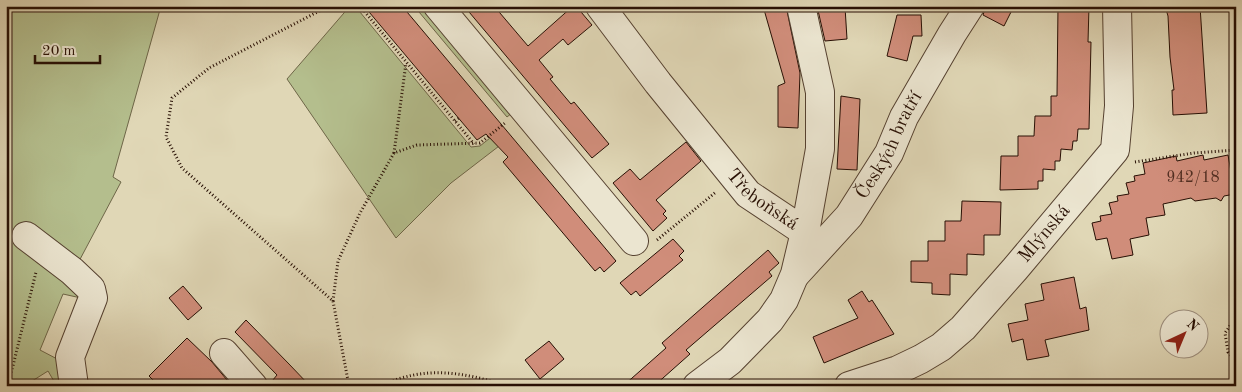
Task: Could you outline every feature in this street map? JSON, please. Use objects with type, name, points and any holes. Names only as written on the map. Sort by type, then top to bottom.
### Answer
[{"type":"street","points":[[438,6],[634,241]]},
{"type":"street","name":"Třeboňská","points":[[600,6],[658,83],[748,194],[805,232],[820,149],[820,92],[801,6]]},
{"type":"street","name":"Českých bratří","points":[[795,274],[849,216],[889,153],[904,117],[970,6]]},
{"type":"street","name":"Mlýnská","points":[[840,383],[898,378],[941,347],[963,328],[1015,270],[1115,150],[1119,106],[1117,6]]},
{"type":"street","name":"Českých bratří","points":[[697,386],[730,361],[770,320],[784,300],[795,274],[805,232]]},
{"type":"street","points":[[26,236],[72,271],[91,289],[93,298],[70,357],[74,386]]},
{"type":"street","points":[[224,353],[253,386]]},
{"type":"path","points":[[329,6],[218,63],[172,98],[166,138],[182,168],[333,301]]},
{"type":"path","points":[[360,6],[406,62],[417,72],[474,144]]},
{"type":"path","points":[[349,386],[333,301],[338,261],[360,213],[394,153],[406,62]]},
{"type":"path","points":[[394,153],[417,145],[480,143],[524,108]]},
{"type":"path","points":[[455,121],[459,118]]},
{"type":"path","points":[[634,241],[650,246],[734,177]]},
{"type":"path","points":[[8,386],[38,264],[36,248],[26,236]]},
{"type":"path","points":[[1236,317],[1225,333],[1228,352],[1236,361]]},
{"type":"path","points":[[380,386],[418,374],[450,372],[486,379],[508,386]]},
{"type":"path","points":[[812,386],[840,383]]},
{"type":"green space","points":[[6,6],[161,6],[113,177],[121,182],[77,265],[81,298],[63,294],[40,350],[61,361],[64,382],[59,385],[55,383],[48,371],[29,383],[30,386],[6,386]]},
{"type":"green space","points":[[350,6],[355,6],[471,147],[480,146],[495,134],[503,143],[451,183],[396,238],[287,79]]},
{"type":"green space","points":[[414,6],[425,6],[512,113],[507,117]]},
{"type":"building","points":[[364,6],[402,6],[616,261],[604,272],[600,267],[595,271],[503,162],[508,157],[486,134],[477,140]]},
{"type":"building","points":[[464,6],[494,6],[528,46],[573,6],[576,6],[592,25],[568,45],[563,39],[539,60],[553,77],[550,79],[571,104],[574,102],[609,144],[592,158]]},
{"type":"building","points":[[763,6],[786,6],[800,73],[798,128],[778,127],[778,86],[785,83]]},
{"type":"building","points":[[817,6],[845,7],[847,39],[825,41]]},
{"type":"building","points":[[986,6],[1014,6],[1004,26],[983,15]]},
{"type":"building","points":[[1058,6],[1089,6],[1088,42],[1091,42],[1089,129],[1078,129],[1077,141],[1073,141],[1072,150],[1061,149],[1060,161],[1055,161],[1055,170],[1043,169],[1043,181],[1038,181],[1038,189],[1000,190],[1001,156],[1018,156],[1018,136],[1034,136],[1035,116],[1051,116],[1051,96],[1057,96]]},
{"type":"building","points":[[1165,6],[1200,6],[1207,113],[1173,115],[1172,90],[1174,90],[1168,16]]},
{"type":"building","points":[[897,15],[921,15],[922,36],[913,36],[907,61],[887,56]]},
{"type":"building","points":[[841,96],[860,99],[857,170],[837,169]]},
{"type":"building","points":[[686,142],[701,161],[656,200],[666,211],[663,214],[667,218],[653,231],[613,183],[630,169],[640,180]]},
{"type":"building","points":[[1203,155],[1204,160],[1228,155],[1235,194],[1224,196],[1221,201],[1216,198],[1195,201],[1191,198],[1163,204],[1165,215],[1146,218],[1149,235],[1130,239],[1133,255],[1112,259],[1107,238],[1096,240],[1092,223],[1101,221],[1100,216],[1112,214],[1109,203],[1118,201],[1117,196],[1129,194],[1126,183],[1135,181],[1134,176],[1145,174],[1143,163],[1176,156],[1177,161]]},
{"type":"building","points":[[962,201],[1001,202],[1000,235],[984,235],[984,255],[967,254],[967,275],[950,274],[950,295],[932,294],[932,283],[911,282],[911,261],[928,261],[928,241],[945,241],[945,221],[961,221]]},
{"type":"building","points":[[673,239],[684,251],[679,256],[683,260],[640,296],[636,291],[631,295],[620,283]]},
{"type":"building","points":[[768,250],[779,263],[769,272],[772,276],[686,350],[690,354],[654,386],[623,386],[666,348],[662,343]]},
{"type":"building","points":[[1074,277],[1080,309],[1086,307],[1089,330],[1045,340],[1049,356],[1027,360],[1023,339],[1012,342],[1008,324],[1028,320],[1025,304],[1044,300],[1041,284]]},
{"type":"building","points":[[183,286],[202,308],[188,320],[169,298]]},
{"type":"building","points":[[862,291],[869,302],[872,300],[894,334],[824,363],[813,337],[858,318],[848,300]]},
{"type":"building","points":[[246,320],[310,386],[268,386],[277,375],[235,332]]},
{"type":"building","points":[[187,338],[212,362],[232,386],[159,386],[149,376]]},
{"type":"building","points":[[549,341],[564,359],[540,379],[525,360]]}]
